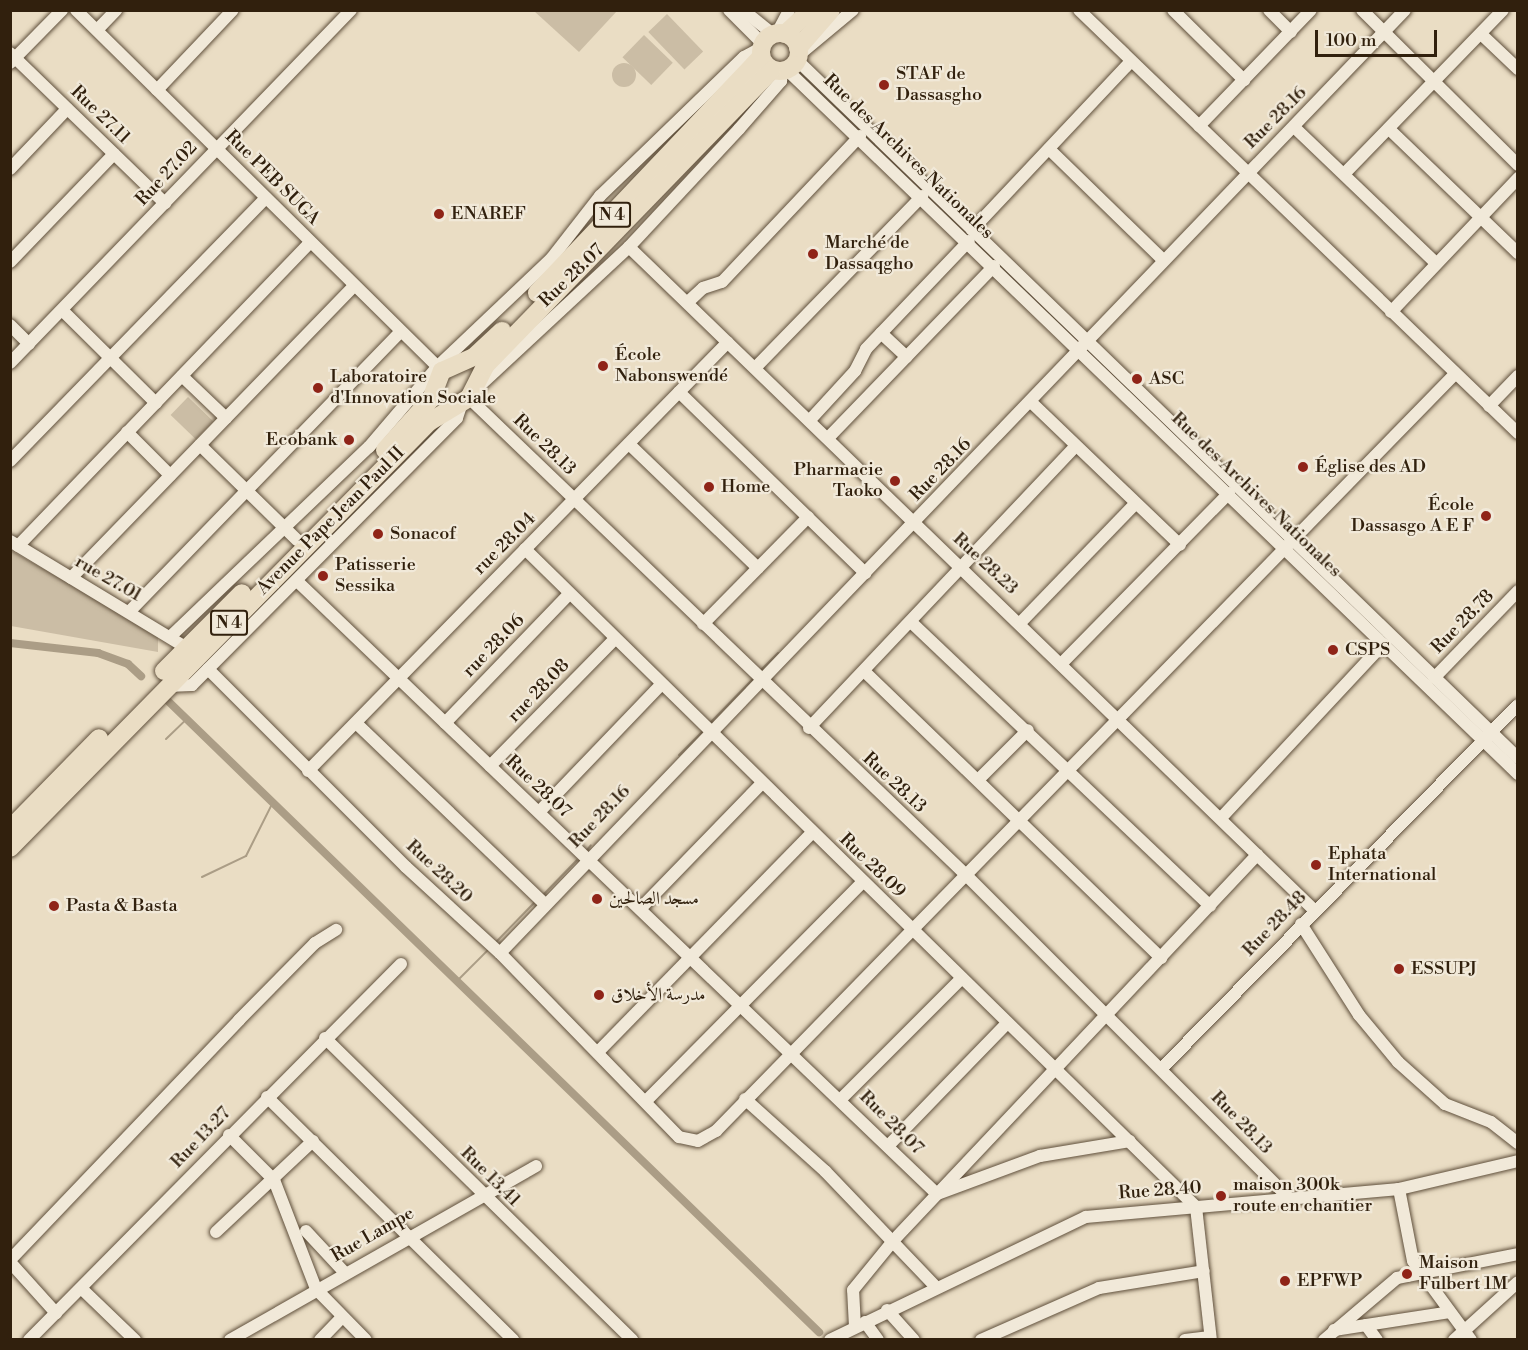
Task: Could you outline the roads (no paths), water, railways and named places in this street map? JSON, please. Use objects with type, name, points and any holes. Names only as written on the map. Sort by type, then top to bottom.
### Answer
[{"type":"highway","name":"Avenue Pape Jean Paul II","points":[[10,848],[166,686],[467,396],[485,366],[780,52],[811,10]]},
{"type":"highway","name":"Avenue Pape Jean Paul II","points":[[10,829],[187,648],[291,534],[407,427],[443,373],[491,342],[780,52],[831,10]]},
{"type":"highway","points":[[469,371],[467,396],[442,399],[443,373],[469,371]]},
{"type":"street","points":[[12,58],[62,10]]},
{"type":"street","name":"Rue PEB SUGA","points":[[76,10],[443,373]]},
{"type":"street","points":[[97,30],[116,10]]},
{"type":"street","points":[[157,90],[233,10]]},
{"type":"street","name":"Rue 27.02","points":[[10,363],[63,311],[216,148],[351,10]]},
{"type":"street","points":[[729,10],[780,52]]},
{"type":"street","points":[[743,10],[780,52]]},
{"type":"street","points":[[780,52],[789,10]]},
{"type":"street","name":"Rue 28.07","points":[[166,686],[192,685],[457,418],[467,396],[629,247],[781,81],[780,52],[853,10]]},
{"type":"street","points":[[1079,10],[1518,433]]},
{"type":"street","points":[[1173,10],[1244,80]]},
{"type":"street","points":[[1269,10],[1291,32]]},
{"type":"street","points":[[1199,126],[1311,10]]},
{"type":"street","points":[[1362,10],[1518,165]]},
{"type":"street","name":"Rue 28.16","points":[[500,953],[586,858],[1032,403],[1163,260],[1405,10]]},
{"type":"street","points":[[1345,173],[1503,10]]},
{"type":"street","points":[[1481,34],[1518,69]]},
{"type":"street","name":"Rue des Archives Nationales","points":[[780,52],[860,136],[922,196],[970,235],[994,266],[1085,347],[1228,493],[1289,545],[1383,644],[1488,737],[1518,758]]},
{"type":"street","name":"Rue des Archives Nationales","points":[[780,52],[1289,545],[1434,678],[1518,774]]},
{"type":"street","name":"Rue 27.11","points":[[12,58],[165,203]]},
{"type":"street","points":[[810,420],[855,372],[881,333],[1131,61]]},
{"type":"street","points":[[10,169],[67,109]]},
{"type":"street","points":[[1294,127],[1345,173],[1436,263]]},
{"type":"street","points":[[1389,129],[1518,253]]},
{"type":"street","points":[[688,302],[703,288],[722,282],[860,136]]},
{"type":"street","points":[[1049,149],[1163,260]]},
{"type":"street","points":[[10,262],[114,154]]},
{"type":"street","points":[[1391,312],[1518,178]]},
{"type":"street","points":[[755,368],[922,196]]},
{"type":"street","points":[[10,461],[266,199]]},
{"type":"street","points":[[14,544],[156,403],[310,243]]},
{"type":"street","name":"Rue 28.23","points":[[629,247],[1063,662],[1314,910]]},
{"type":"street","points":[[828,438],[994,266]]},
{"type":"street","points":[[71,578],[353,286]]},
{"type":"street","points":[[63,311],[156,403]]},
{"type":"street","points":[[10,325],[29,344]]},
{"type":"street","points":[[129,612],[400,332]]},
{"type":"street","points":[[881,333],[907,357]]},
{"type":"street","name":"rue 28.04","points":[[308,771],[728,342]]},
{"type":"street","points":[[935,1286],[893,1241],[746,1099],[914,930],[1117,717],[1455,374]]},
{"type":"street","points":[[182,375],[226,418]]},
{"type":"street","points":[[1489,406],[1518,376]]},
{"type":"street","points":[[679,392],[865,573]]},
{"type":"street","name":"Rue 28.13","points":[[467,396],[761,678],[809,728],[966,875],[1162,1068],[1289,1198]]},
{"type":"street","points":[[1032,403],[1180,545]]},
{"type":"street","points":[[127,432],[170,475]]},
{"type":"street","points":[[629,444],[758,568]]},
{"type":"street","points":[[171,636],[291,534],[200,445]]},
{"type":"street","points":[[809,728],[865,672],[1076,446]]},
{"type":"street","points":[[1063,662],[1180,545],[1228,493]]},
{"type":"street","points":[[1021,622],[1135,504]]},
{"type":"street","points":[[703,624],[808,517]]},
{"type":"street","name":"rue 27.01","points":[[14,544],[171,636],[187,648]]},
{"type":"street","name":"Rue 28.09","points":[[525,549],[614,640],[710,730],[812,833],[1196,1207]]},
{"type":"street","name":"Rue 28.07","points":[[297,581],[790,1054],[841,1099],[937,1194]]},
{"type":"street","name":"Rue 28.78","points":[[1434,678],[1518,591]]},
{"type":"street","name":"rue 28.06","points":[[445,723],[568,594]]},
{"type":"street","points":[[912,622],[1068,768],[1210,906]]},
{"type":"street","name":"rue 28.08","points":[[490,766],[614,640]]},
{"type":"street","points":[[1221,818],[1383,644]]},
{"type":"street","name":"Rue 28.20","points":[[208,669],[308,771],[500,953],[647,1100],[679,1137],[698,1141],[716,1131],[746,1099]]},
{"type":"street","points":[[865,672],[1021,818],[1161,958]]},
{"type":"street","points":[[539,812],[661,685]]},
{"type":"street","name":"Rue 28.48","points":[[1162,1068],[1314,910],[1518,705]]},
{"type":"street","points":[[356,723],[545,904]]},
{"type":"street","points":[[979,779],[1028,730]]},
{"type":"street","points":[[640,909],[762,783]]},
{"type":"street","points":[[598,1052],[812,833]]},
{"type":"street","points":[[878,1340],[860,1324],[853,1290],[893,1241],[1257,855]]},
{"type":"street","points":[[647,1100],[863,882]]},
{"type":"street","points":[[1301,924],[1346,997],[1398,1062],[1439,1100],[1491,1122],[1518,1143]]},
{"type":"street","points":[[56,1313],[10,1261],[239,1020],[315,943],[336,930]]},
{"type":"street","name":"Rue 13.27","points":[[29,1340],[82,1289],[324,1038],[400,964]]},
{"type":"street","points":[[841,1099],[962,978]]},
{"type":"street","points":[[888,1146],[1007,1023]]},
{"type":"street","name":"Rue 13.41","points":[[324,1038],[632,1340]]},
{"type":"street","points":[[267,1097],[513,1340]]},
{"type":"street","points":[[229,1135],[274,1180],[316,1289],[366,1340]]},
{"type":"street","points":[[216,1232],[314,1141]]},
{"type":"street","points":[[937,1194],[1040,1156],[1131,1142]]},
{"type":"street","name":"Rue 28.40","points":[[830,1340],[935,1286],[1086,1217],[1399,1189],[1518,1161]]},
{"type":"street","name":"Rue Lampe","points":[[230,1340],[409,1235],[536,1166]]},
{"type":"street","points":[[1399,1189],[1406,1239],[1419,1271],[1467,1335]]},
{"type":"street","points":[[1185,1340],[1210,1338],[1196,1207]]},
{"type":"street","points":[[306,1231],[345,1273]]},
{"type":"street","points":[[1324,1340],[1383,1285],[1419,1271],[1518,1254]]},
{"type":"street","points":[[981,1340],[1099,1288],[1204,1272]]},
{"type":"street","points":[[1454,1340],[1467,1335],[1518,1282]]},
{"type":"street","points":[[82,1289],[135,1340]]},
{"type":"street","points":[[887,1310],[914,1340]]},
{"type":"street","points":[[1334,1330],[1450,1312]]},
{"type":"street","points":[[320,1340],[342,1317]]},
{"type":"street","points":[[1366,1325],[1377,1340]]},
{"type":"waterway","points":[[10,643],[98,653],[128,664],[141,676]]},
{"type":"waterway","points":[[761,670],[778,653]]},
{"type":"waterway","points":[[711,722],[752,680]]},
{"type":"waterway","points":[[168,701],[819,1332]]},
{"type":"waterway","points":[[166,739],[187,719]]},
{"type":"waterway","points":[[679,755],[702,732]]},
{"type":"waterway","points":[[202,877],[246,856],[273,802]]},
{"type":"waterway","points":[[587,850],[591,845]]},
{"type":"waterway","points":[[544,894],[577,860]]},
{"type":"waterway","points":[[497,941],[534,903]]},
{"type":"waterway","points":[[457,981],[488,950]]},
{"type":"place","name":"STAF de Dassasgho","points":[[884,85]]},
{"type":"place","name":"ENAREF","points":[[439,214]]},
{"type":"place","name":"Marché de Dassaqgho","points":[[813,254]]},
{"type":"place","name":"École Nabonswendé","points":[[603,366]]},
{"type":"place","name":"ASC","points":[[1137,379]]},
{"type":"place","name":"Laboratoire d'Innovation Sociale","points":[[318,388]]},
{"type":"place","name":"Ecobank","points":[[349,440]]},
{"type":"place","name":"Église des AD","points":[[1303,467]]},
{"type":"place","name":"Pharmacie Taoko","points":[[895,481]]},
{"type":"place","name":"Home","points":[[709,487]]},
{"type":"place","name":"École Dassasgo A E F","points":[[1486,516]]},
{"type":"place","name":"Sonacof","points":[[378,534]]},
{"type":"place","name":"Patisserie Sessika","points":[[323,576]]},
{"type":"place","name":"CSPS","points":[[1333,650]]},
{"type":"place","name":"Ephata International","points":[[1316,865]]},
{"type":"place","name":"مسجد الصالحين","points":[[597,899]]},
{"type":"place","name":"Pasta & Basta","points":[[54,906]]},
{"type":"place","name":"ESSUPJ","points":[[1399,969]]},
{"type":"place","name":"مدرسة الأخلاق","points":[[599,995]]},
{"type":"place","name":"maison 300k route en chantier","points":[[1221,1196]]},
{"type":"place","name":"Maison Fulbert 1M","points":[[1407,1274]]},
{"type":"place","name":"EPFWP","points":[[1285,1281]]}]
